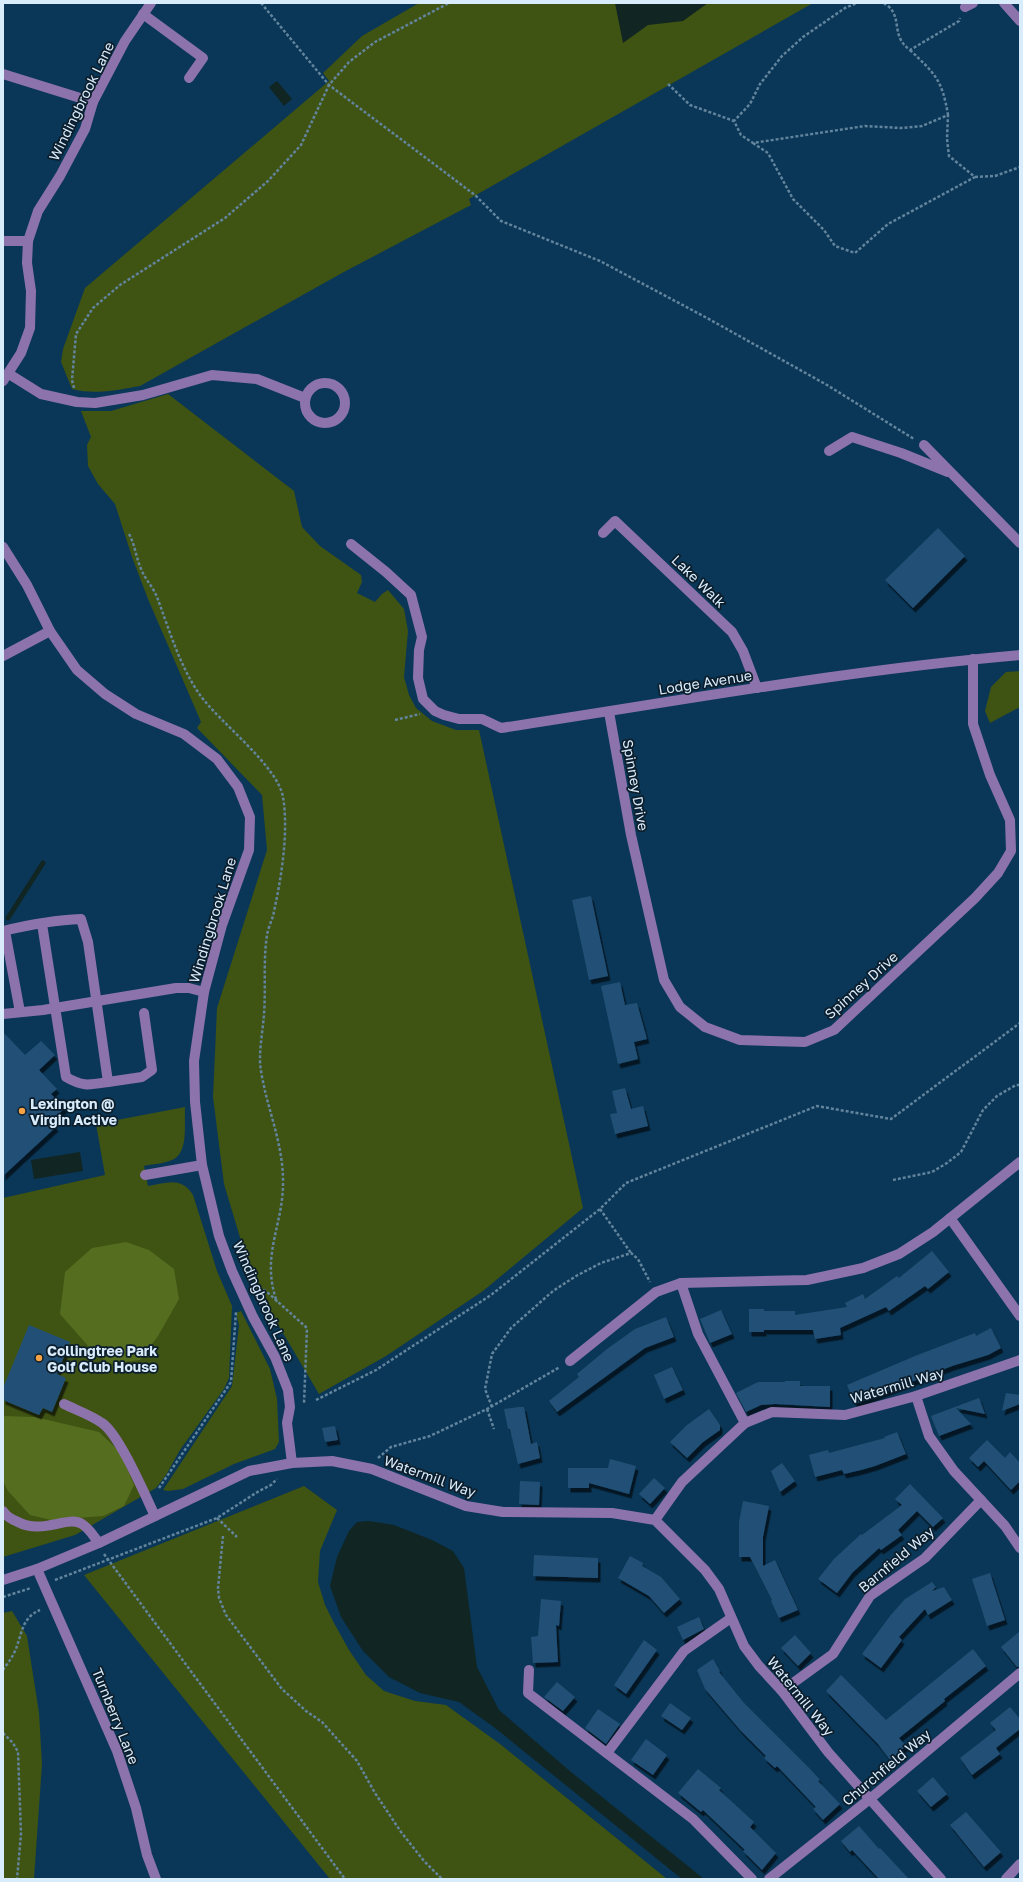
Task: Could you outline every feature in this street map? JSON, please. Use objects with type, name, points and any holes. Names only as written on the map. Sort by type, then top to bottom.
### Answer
[{"type":"street","name":"Windingbrook Lane","points":[[6,378],[21,353],[30,328],[31,291],[28,263],[28,241],[38,211],[60,176],[85,129],[93,102],[125,41],[151,3]]},
{"type":"street","points":[[1004,3],[1020,21]]},
{"type":"street","points":[[143,14],[203,58],[189,78]]},
{"type":"street","points":[[3,74],[93,102]]},
{"type":"street","points":[[3,241],[28,241]]},
{"type":"street","points":[[6,378],[41,394],[77,402],[95,403],[143,395],[212,375],[257,379],[305,398]]},
{"type":"street","points":[[318,384],[331,384],[342,392],[345,405],[340,417],[328,423],[322,423],[310,417],[304,405],[305,398],[307,392],[318,384]]},
{"type":"street","points":[[829,451],[852,437],[952,474]]},
{"type":"street","points":[[924,445],[1020,544]]},
{"type":"street","name":"Lake Walk","points":[[603,533],[615,520],[732,632],[743,651],[757,688]]},
{"type":"street","points":[[351,544],[386,572],[411,595],[422,637],[419,650],[418,678],[423,699],[435,711]]},
{"type":"street","name":"Windingbrook Lane","points":[[3,546],[27,586],[50,631],[77,670],[105,694],[136,714],[184,734],[217,759],[238,787],[250,817],[248,850],[222,925],[204,992],[194,1061],[194,1102],[202,1165],[219,1236],[232,1271],[253,1317],[275,1357],[288,1390],[290,1407],[288,1423],[292,1463]]},
{"type":"street","points":[[3,656],[50,631]]},
{"type":"street","name":"Lodge Avenue","points":[[435,711],[459,719],[482,719],[501,728],[757,688],[973,659],[1020,655]]},
{"type":"street","name":"Spinney Drive","points":[[609,712],[631,835],[664,980],[680,1007],[705,1027],[740,1040],[805,1042],[834,1030],[975,898],[998,873],[1011,851],[1010,820],[990,775],[973,724],[973,659]]},
{"type":"street","points":[[20,1012],[4,931],[81,919],[88,942],[108,1082]]},
{"type":"street","points":[[42,924],[66,1077],[79,1085],[88,1085],[142,1077],[152,1070],[144,1013]]},
{"type":"street","points":[[3,1014],[56,1008],[176,988],[189,988],[204,992]]},
{"type":"street","points":[[570,1361],[656,1292],[682,1282],[807,1280],[863,1268],[899,1254],[950,1218],[1020,1162]]},
{"type":"street","points":[[145,1175],[202,1165]]},
{"type":"street","points":[[950,1218],[1020,1316]]},
{"type":"street","points":[[682,1282],[698,1334],[745,1422]]},
{"type":"street","name":"Watermill Way","points":[[655,1520],[682,1482],[745,1422],[772,1412],[845,1415],[916,1396],[1020,1360]]},
{"type":"street","points":[[916,1396],[929,1436],[954,1471],[1006,1526],[1020,1548]]},
{"type":"street","points":[[64,1404],[109,1428],[130,1464],[155,1516]]},
{"type":"street","name":"Watermill Way","points":[[292,1463],[332,1461],[372,1469],[466,1506],[503,1512],[612,1513],[655,1520],[705,1570],[719,1589],[744,1646],[759,1666],[782,1691],[828,1752],[871,1798],[941,1879]]},
{"type":"street","points":[[3,1580],[37,1569],[99,1543],[249,1471],[292,1463]]},
{"type":"street","name":"Barnfield Way","points":[[782,1691],[833,1654],[870,1596],[925,1558],[981,1500]]},
{"type":"street","points":[[3,1511],[15,1521],[25,1526],[36,1528],[50,1527],[73,1521],[82,1524],[99,1543]]},
{"type":"street","name":"Turnberry Lane","points":[[37,1569],[117,1751],[136,1808],[147,1855],[156,1879]]},
{"type":"street","points":[[607,1753],[684,1651],[731,1618]]},
{"type":"street","points":[[529,1670],[528,1693],[693,1819],[752,1879]]},
{"type":"street","name":"Churchfield Way","points":[[768,1879],[871,1798],[1020,1673]]},
{"type":"street","points":[[1006,1879],[1020,1864]]},
{"type":"path","points":[[261,3],[329,85],[475,196],[501,221],[600,261],[707,318],[827,385],[924,445]]},
{"type":"path","points":[[77,402],[72,380],[76,334],[93,308],[120,285],[225,218],[268,181],[301,145],[329,85],[349,62],[375,42],[449,3]]},
{"type":"path","points":[[734,121],[750,104],[760,84],[782,56],[803,37],[845,8],[857,3]]},
{"type":"path","points":[[884,3],[892,10],[903,45],[936,75],[945,94],[948,114],[947,139],[949,156],[975,177]]},
{"type":"path","points":[[910,50],[959,21],[969,5]]},
{"type":"path","points":[[668,84],[690,105],[734,121],[741,135],[768,153],[793,199],[824,230],[835,246],[855,253],[888,224],[975,177],[995,176],[1020,167]]},
{"type":"path","points":[[753,143],[859,127],[922,126],[948,114]]},
{"type":"path","points":[[395,720],[435,711]]},
{"type":"path","points":[[264,1014],[260,1050],[261,1072],[279,1144],[283,1179],[282,1200],[273,1238],[270,1264],[271,1282],[277,1302]]},
{"type":"path","points":[[316,1400],[376,1370],[490,1295],[600,1209],[626,1183],[817,1106],[891,1119],[1020,1023]]},
{"type":"path","points":[[893,1180],[932,1172],[947,1163],[961,1152],[983,1110],[997,1096],[1016,1085],[1020,1085]]},
{"type":"path","points":[[600,1209],[631,1253],[638,1259],[656,1292]]},
{"type":"path","points":[[492,1407],[485,1389],[492,1354],[511,1328],[552,1291],[576,1276],[601,1263],[631,1253]]},
{"type":"path","points":[[250,1292],[256,1288],[261,1288],[307,1328],[304,1407]]},
{"type":"path","points":[[159,1488],[231,1382],[236,1308]]},
{"type":"path","points":[[372,1469],[376,1461],[390,1447],[430,1436],[488,1409],[570,1361]]},
{"type":"path","points":[[488,1409],[494,1429]]},
{"type":"path","points":[[3,1597],[44,1584],[216,1518],[271,1485],[292,1463]]},
{"type":"path","points":[[216,1518],[237,1536]]},
{"type":"path","points":[[223,1536],[218,1588],[219,1598],[226,1615],[282,1690],[306,1711],[322,1722],[358,1761],[375,1793],[401,1832],[424,1861],[442,1879]]},
{"type":"path","points":[[99,1543],[107,1560],[345,1879]]},
{"type":"path","points":[[3,1670],[15,1651],[26,1619],[34,1612],[54,1605]]},
{"type":"path","points":[[3,1733],[17,1748],[18,1752],[21,1834],[17,1879]]},
{"type":"green space","points":[[419,3],[813,3],[469,199],[471,205],[342,273],[140,386],[97,392],[72,389],[61,362],[63,349],[85,288],[329,81],[323,73],[362,36]]},
{"type":"green space","points":[[168,394],[294,491],[302,527],[320,546],[361,575],[362,582],[357,593],[375,602],[388,590],[404,609],[408,631],[404,677],[409,695],[416,708],[432,721],[456,730],[479,730],[583,1208],[483,1291],[386,1356],[319,1394],[254,1284],[224,1184],[213,1097],[217,1008],[267,850],[262,795],[197,728],[201,722],[148,599],[132,557],[115,504],[98,484],[88,466],[87,445],[91,437],[81,411],[111,411]]},
{"type":"green space","points":[[1020,671],[1020,707],[990,723],[985,711],[991,687],[1006,672]]},
{"type":"green space","points":[[185,1107],[184,1137],[181,1151],[172,1160],[144,1166],[148,1186],[173,1182],[178,1183],[184,1185],[193,1195],[217,1271],[232,1306],[229,1378],[224,1389],[180,1450],[166,1475],[156,1488],[75,1535],[3,1557],[3,1198],[105,1175],[96,1124]]},
{"type":"green space","points":[[126,1242],[149,1250],[174,1269],[179,1299],[158,1336],[140,1360],[110,1364],[89,1347],[60,1314],[65,1272],[92,1248]]},
{"type":"green space","points":[[241,1311],[270,1369],[277,1399],[279,1442],[275,1449],[234,1464],[183,1489],[168,1491],[163,1490],[232,1386],[239,1325],[236,1313]]},
{"type":"green space","points":[[3,1416],[35,1417],[99,1432],[120,1452],[134,1485],[124,1506],[103,1516],[51,1520],[30,1515],[8,1491],[3,1481]]},
{"type":"green space","points":[[304,1486],[337,1510],[320,1551],[318,1582],[325,1605],[334,1623],[349,1650],[366,1675],[384,1691],[415,1701],[446,1705],[500,1744],[667,1879],[330,1879],[84,1575]]},
{"type":"green space","points":[[12,1611],[27,1636],[39,1713],[42,1764],[34,1879],[3,1879],[3,1613]]},
{"type":"shaded area","points":[[615,3],[708,3],[683,21],[648,25],[623,43]]},
{"type":"shaded area","points":[[277,81],[292,99],[284,106],[269,87]]},
{"type":"shaded area","points":[[80,1152],[83,1171],[34,1179],[31,1160]]},
{"type":"shaded area","points":[[369,1521],[394,1525],[432,1540],[453,1551],[464,1568],[477,1667],[499,1710],[571,1772],[704,1879],[682,1879],[495,1728],[459,1702],[420,1693],[389,1677],[363,1651],[341,1617],[330,1586],[337,1557],[349,1531],[357,1522]]},
{"type":"building","points":[[938,528],[965,556],[913,608],[885,580]]},
{"type":"building","points":[[591,896],[608,976],[589,980],[572,900]]},
{"type":"building","points":[[620,982],[625,1005],[637,1003],[647,1039],[634,1042],[638,1059],[618,1064],[601,986]]},
{"type":"building","points":[[3,1032],[25,1055],[41,1041],[55,1055],[39,1070],[57,1089],[51,1094],[65,1108],[51,1121],[56,1127],[3,1176]]},
{"type":"building","points":[[625,1088],[631,1109],[643,1106],[648,1126],[615,1134],[610,1114],[617,1113],[612,1091]]},
{"type":"building","points":[[932,1251],[949,1272],[928,1289],[925,1286],[889,1311],[886,1307],[840,1328],[841,1335],[815,1339],[813,1330],[764,1330],[764,1332],[749,1332],[749,1309],[764,1309],[764,1311],[795,1311],[795,1315],[847,1307],[845,1303],[863,1294],[865,1299],[897,1276],[899,1278]]},
{"type":"building","points":[[721,1310],[732,1334],[710,1343],[700,1319]]},
{"type":"building","points":[[666,1317],[674,1337],[645,1348],[557,1412],[549,1401],[579,1377],[577,1374],[607,1349],[635,1329]]},
{"type":"building","name":"Collingtree Park Golf Club House","points":[[29,1325],[70,1342],[57,1374],[66,1378],[52,1412],[43,1408],[39,1415],[3,1400],[3,1388]]},
{"type":"building","points":[[991,1328],[1001,1348],[988,1355],[952,1366],[855,1404],[847,1385],[915,1356],[975,1333],[976,1336]]},
{"type":"building","points":[[672,1367],[683,1390],[664,1399],[654,1375]]},
{"type":"building","points":[[800,1381],[800,1386],[830,1386],[830,1407],[775,1404],[761,1405],[746,1412],[736,1393],[758,1382]]},
{"type":"building","points":[[1006,1393],[1020,1395],[1020,1404],[1002,1411]]},
{"type":"building","points":[[979,1398],[985,1414],[956,1408],[971,1424],[939,1436],[931,1416]]},
{"type":"building","points":[[524,1407],[531,1444],[537,1442],[540,1458],[518,1464],[504,1409]]},
{"type":"building","points":[[709,1409],[720,1425],[720,1430],[703,1442],[687,1458],[670,1442],[687,1425]]},
{"type":"building","points":[[335,1426],[338,1440],[325,1442],[322,1428]]},
{"type":"building","points":[[897,1432],[906,1454],[861,1470],[844,1474],[842,1470],[815,1477],[809,1455],[828,1450],[829,1453],[885,1438],[884,1437]]},
{"type":"building","points":[[987,1440],[1005,1458],[1010,1452],[1020,1463],[1020,1481],[1011,1490],[984,1461],[978,1467],[969,1458]]},
{"type":"building","points":[[610,1459],[636,1466],[629,1494],[589,1483],[589,1488],[568,1488],[568,1468],[608,1468]]},
{"type":"building","points":[[782,1463],[795,1481],[780,1492],[771,1471]]},
{"type":"building","points":[[654,1478],[665,1488],[650,1504],[639,1494]]},
{"type":"building","points":[[520,1481],[540,1482],[539,1505],[519,1504]]},
{"type":"building","points":[[910,1484],[943,1518],[933,1527],[917,1511],[898,1530],[902,1535],[881,1550],[879,1548],[852,1573],[837,1593],[818,1579],[834,1559],[861,1534],[862,1535],[902,1505],[895,1499]]},
{"type":"building","points":[[743,1501],[769,1506],[763,1537],[763,1566],[775,1560],[798,1610],[779,1618],[771,1601],[772,1600],[750,1557],[739,1557],[739,1522]]},
{"type":"building","points":[[534,1555],[598,1558],[598,1578],[533,1576]]},
{"type":"building","points":[[630,1556],[643,1563],[642,1566],[661,1577],[680,1599],[664,1613],[649,1596],[618,1578]]},
{"type":"building","points":[[990,1573],[1005,1620],[987,1626],[972,1579]]},
{"type":"building","points":[[932,1582],[936,1587],[932,1591],[944,1587],[952,1600],[928,1615],[925,1609],[899,1637],[902,1640],[881,1668],[862,1654],[890,1616],[905,1599]]},
{"type":"building","points":[[541,1599],[561,1601],[559,1626],[556,1625],[558,1662],[533,1663],[531,1637],[538,1636]]},
{"type":"building","points":[[699,1617],[704,1629],[683,1640],[677,1627]]},
{"type":"building","points":[[1020,1631],[1020,1667],[1017,1667],[1001,1647]]},
{"type":"building","points":[[795,1635],[811,1653],[798,1666],[781,1648]]},
{"type":"building","points":[[644,1640],[657,1650],[626,1694],[614,1685]]},
{"type":"building","points":[[973,1649],[986,1666],[944,1699],[945,1701],[899,1738],[906,1746],[890,1760],[878,1744],[826,1691],[841,1675],[886,1720]]},
{"type":"building","points":[[713,1659],[720,1671],[719,1672],[744,1703],[812,1771],[820,1780],[818,1781],[840,1804],[823,1820],[813,1809],[816,1807],[777,1766],[775,1768],[764,1758],[766,1756],[741,1731],[705,1689],[697,1670]]},
{"type":"building","points":[[557,1682],[575,1697],[563,1711],[544,1697]]},
{"type":"building","points":[[670,1703],[691,1718],[682,1730],[661,1716]]},
{"type":"building","points":[[1010,1707],[1020,1719],[1020,1729],[996,1748],[1000,1754],[972,1775],[960,1758],[996,1730],[990,1723]]},
{"type":"building","points":[[598,1709],[620,1724],[606,1744],[585,1728]]},
{"type":"building","points":[[646,1739],[667,1755],[653,1775],[631,1760]]},
{"type":"building","points":[[698,1769],[721,1788],[719,1790],[754,1822],[750,1827],[776,1853],[762,1870],[743,1851],[745,1850],[703,1810],[701,1812],[678,1793]]},
{"type":"building","points":[[933,1777],[947,1794],[931,1807],[917,1791]]},
{"type":"building","points":[[966,1812],[1001,1852],[984,1867],[950,1825]]},
{"type":"building","points":[[859,1826],[879,1849],[880,1848],[909,1879],[879,1879],[852,1850],[850,1852],[841,1841]]},
{"type":"waterway","points":[[8,918],[43,863]]},
{"type":"place","name":"Lexington @ Virgin Active","points":[[22,1111]]},
{"type":"place","name":"Collingtree Park Golf Club House","points":[[39,1358]]}]
